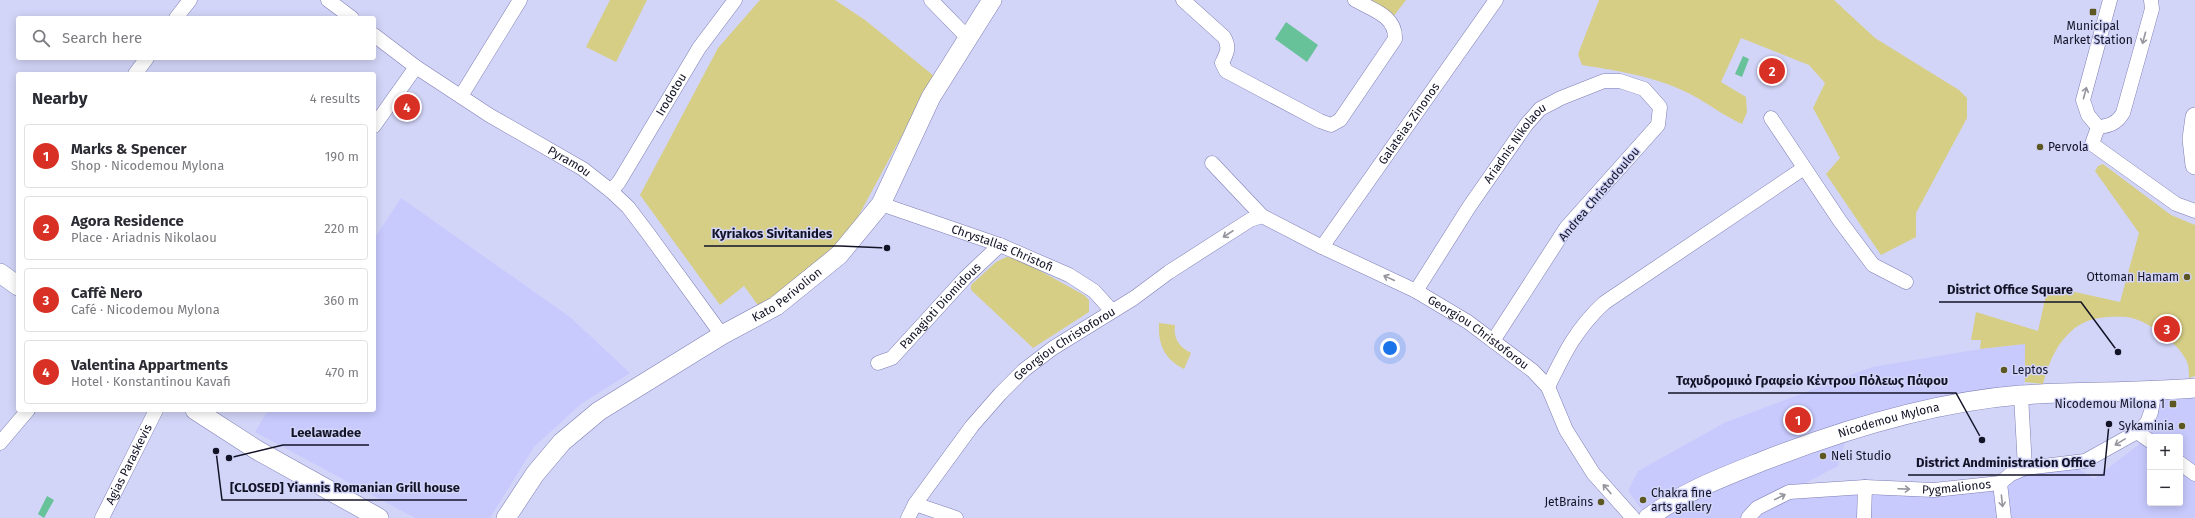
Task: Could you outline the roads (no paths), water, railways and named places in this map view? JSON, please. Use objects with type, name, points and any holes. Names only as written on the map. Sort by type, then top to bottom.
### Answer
[{"type":"main road","name":"Kato Perivolion","points":[[506,518],[535,474],[562,442],[599,411],[722,336],[776,306],[840,255],[881,204],[931,97],[967,37],[992,0]]},
{"type":"main road","points":[[2195,117],[2192,139],[2195,165]]},
{"type":"main road","points":[[0,272],[16,284]]},
{"type":"main road","name":"Nicodemou Mylona","points":[[1648,518],[1671,501],[1729,473],[1846,431],[1966,402],[2020,395],[2195,388]]},
{"type":"main road","points":[[198,412],[257,450],[379,518]]},
{"type":"street","points":[[178,16],[190,0]]},
{"type":"street","points":[[328,0],[349,16]]},
{"type":"street","points":[[461,96],[520,0]]},
{"type":"street","name":"Irodotou","points":[[611,191],[619,182],[699,48],[735,0]]},
{"type":"street","points":[[931,0],[967,37]]},
{"type":"street","points":[[1183,0],[1224,37],[1228,44],[1227,53],[1222,63],[1226,71],[1320,121],[1331,125],[1340,120],[1395,39],[1395,28],[1390,20],[1355,0]]},
{"type":"street","name":"Galateias Zinonos","points":[[1322,247],[1496,0]]},
{"type":"street","points":[[2098,127],[2088,115],[2083,100],[2110,0]]},
{"type":"street","points":[[2098,127],[2114,124],[2124,113],[2152,9],[2151,0]]},
{"type":"street","name":"Pyramou","points":[[376,37],[416,67],[489,115],[583,169],[611,191],[628,207],[722,336]]},
{"type":"street","points":[[136,72],[146,60]]},
{"type":"street","points":[[376,123],[416,67]]},
{"type":"street","name":"Ariadnis Nikolaou","points":[[1416,291],[1469,207],[1526,125],[1540,109],[1561,98],[1604,81],[1620,81],[1644,89],[1660,107]]},
{"type":"street","name":"Andrea Christodoulou","points":[[1493,341],[1566,228],[1658,124],[1660,107]]},
{"type":"street","points":[[1771,118],[1804,168],[1873,265],[1906,282]]},
{"type":"street","points":[[2098,127],[2092,144],[2176,204],[2195,211]]},
{"type":"street","name":"Georgiou Christoforou","points":[[1212,163],[1262,216],[1322,247],[1416,291],[1493,341],[1533,371],[1548,387],[1566,430],[1593,473],[1633,518]]},
{"type":"street","points":[[1548,387],[1567,346],[1589,317],[1604,303],[1804,168]]},
{"type":"street","name":"Chrystallas Christofi","points":[[881,204],[1000,245],[1069,275],[1094,292],[1112,311]]},
{"type":"street","name":"Georgiou Christoforou","points":[[908,518],[916,504],[972,426],[1000,394],[1024,370],[1053,348],[1250,220],[1262,216]]},
{"type":"street","name":"Panagioti Diomidous","points":[[878,363],[892,358],[965,278],[1000,245]]},
{"type":"street","name":"Pygmalionos","points":[[1748,518],[1757,508],[1789,492],[1865,487],[1934,490],[2000,483],[2011,474],[2025,468],[2085,461],[2137,432],[2147,423],[2152,412],[2155,390]]},
{"type":"street","points":[[2020,395],[2025,468]]},
{"type":"street","points":[[0,443],[26,412]]},
{"type":"street","name":"Agias Paraskevis","points":[[102,518],[155,412]]},
{"type":"street","points":[[2137,432],[2147,439]]},
{"type":"street","points":[[2183,465],[2195,474]]},
{"type":"street","points":[[2000,483],[2004,518]]},
{"type":"street","points":[[1864,518],[1865,487]]},
{"type":"street","points":[[916,504],[956,518]]},
{"type":"place","name":"Municipal Market Station","points":[[2093,12]]},
{"type":"place","name":"Agora Residence","points":[[1772,71]]},
{"type":"place","name":"Valentina Appartments","points":[[407,107]]},
{"type":"place","name":"Pervola","points":[[2040,147]]},
{"type":"place","name":"Kyriakos Sivitanides","points":[[887,248]]},
{"type":"place","name":"Ottoman Hamam","points":[[2187,277]]},
{"type":"place","name":"Caffè Nero","points":[[2167,329]]},
{"type":"place","name":"District Office Square","points":[[2118,352]]},
{"type":"place","name":"Leptos","points":[[2004,370]]},
{"type":"place","name":"Nicodemou Milona 1","points":[[2173,404]]},
{"type":"place","name":"Marks & Spencer","points":[[1798,420]]},
{"type":"place","name":"District Andministration Office","points":[[2109,424]]},
{"type":"place","name":"Sykaminia","points":[[2182,426]]},
{"type":"place","name":"Ταχυδρομικό Γραφείο Κέντρου Πόλεως Πάφου","points":[[1982,440]]},
{"type":"place","name":"[CLOSED] Yiannis Romanian Grill house","points":[[216,451]]},
{"type":"place","name":"Neli Studio","points":[[1823,456]]},
{"type":"place","name":"Leelawadee","points":[[229,458]]},
{"type":"place","name":"Chakra fine arts gallery","points":[[1643,500]]},
{"type":"place","name":"JetBrains","points":[[1601,502]]}]
